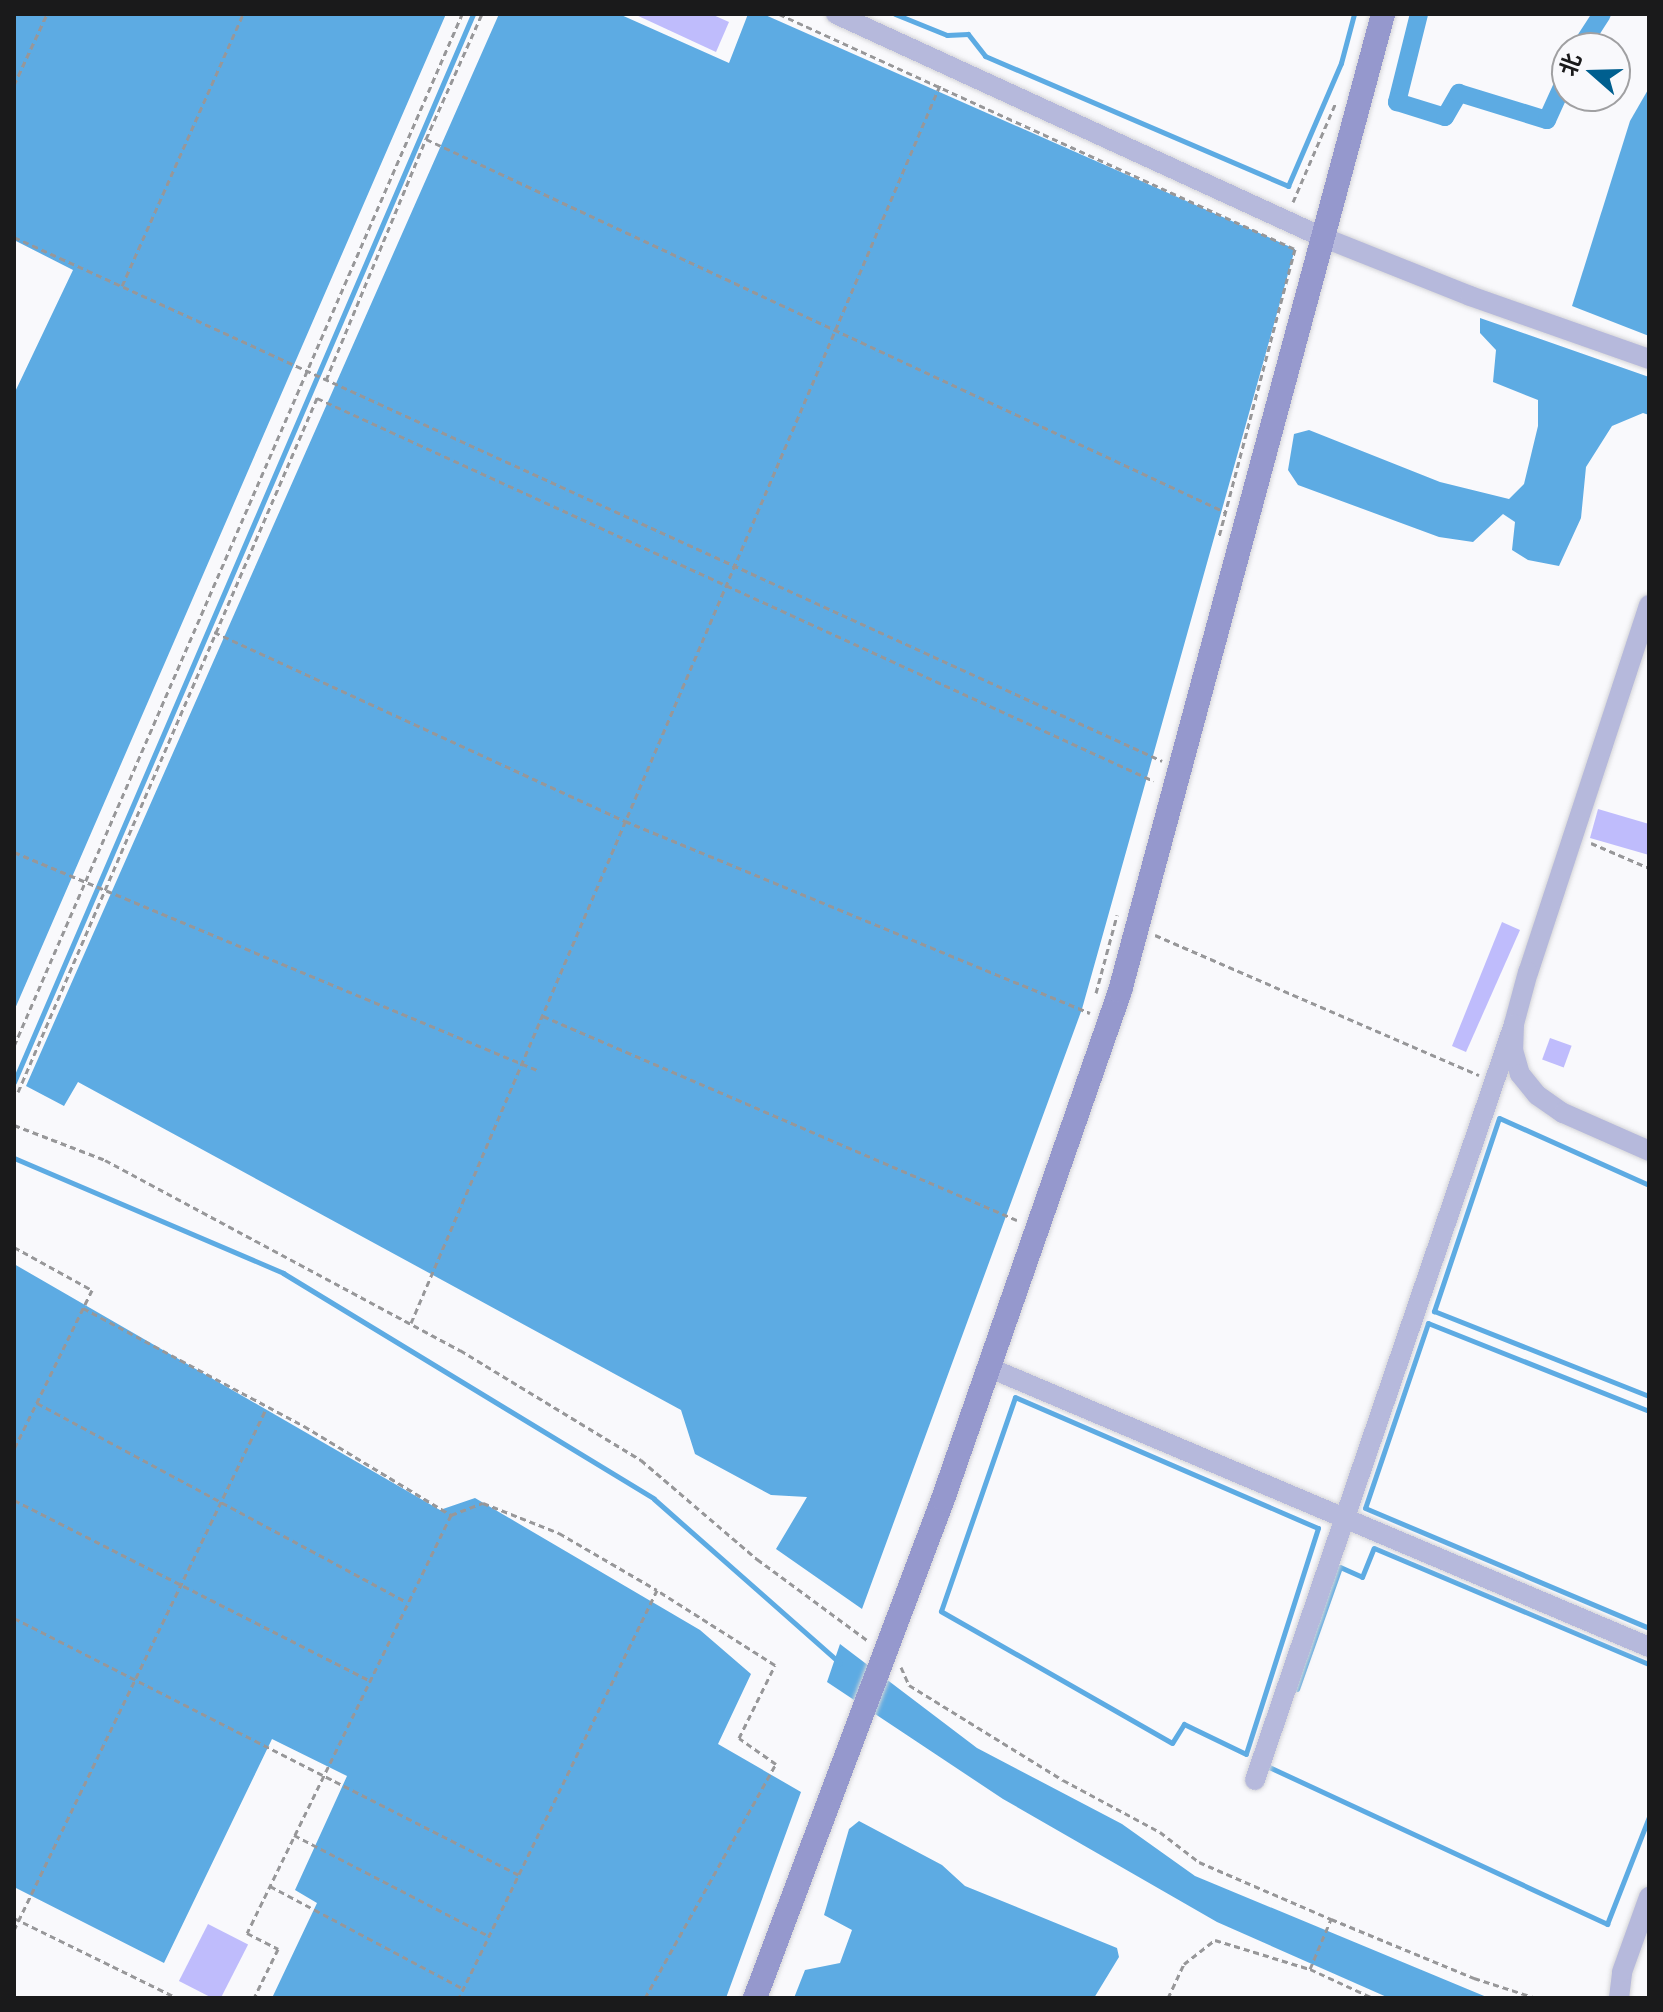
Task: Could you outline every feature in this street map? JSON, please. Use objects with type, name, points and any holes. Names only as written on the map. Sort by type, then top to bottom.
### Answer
[{"type":"main road","points":[[755,1998],[990,1368],[1120,991],[1137,927],[1170,765],[1383,14]]},
{"type":"street","points":[[836,14],[1322,237],[1470,296],[1649,359]]},
{"type":"street","points":[[1255,1780],[1514,1024],[1649,605]]},
{"type":"street","points":[[1514,1024],[1513,1050],[1520,1074],[1537,1095],[1563,1113],[1649,1151]]},
{"type":"street","points":[[990,1368],[1649,1647]]},
{"type":"street","points":[[1619,1998],[1622,1972],[1649,1897]]},
{"type":"path","points":[[14,85],[47,14]]},
{"type":"path","points":[[122,286],[243,14]]},
{"type":"path","points":[[14,1046],[462,14]]},
{"type":"path","points":[[326,380],[426,139],[482,14]]},
{"type":"path","points":[[779,14],[1295,249],[1218,541]]},
{"type":"path","points":[[411,1323],[948,65]]},
{"type":"path","points":[[1293,202],[1342,89]]},
{"type":"path","points":[[426,139],[1225,512]]},
{"type":"path","points":[[14,237],[1170,765],[1155,780],[1150,795]]},
{"type":"path","points":[[18,1092],[317,398],[1155,780]]},
{"type":"path","points":[[214,632],[625,821],[1090,1013]]},
{"type":"path","points":[[1573,835],[1649,868]]},
{"type":"path","points":[[14,852],[537,1070]]},
{"type":"path","points":[[1089,1019],[1121,902]]},
{"type":"path","points":[[1137,927],[1494,1082]]},
{"type":"path","points":[[542,1016],[1017,1220]]},
{"type":"path","points":[[14,1125],[105,1160],[411,1323],[641,1460],[757,1559],[901,1665],[909,1685],[1063,1780],[1160,1832],[1199,1862],[1474,1978],[1536,1998]]},
{"type":"path","points":[[14,1247],[92,1290],[14,1449]]},
{"type":"path","points":[[83,1308],[304,1426],[451,1515]]},
{"type":"path","points":[[37,1403],[408,1602]]},
{"type":"path","points":[[14,1930],[16,1919],[266,1409]]},
{"type":"path","points":[[14,1500],[369,1680]]},
{"type":"path","points":[[254,1998],[278,1949],[247,1933],[451,1515],[483,1503],[559,1533],[657,1590],[775,1665],[739,1738],[776,1764],[645,1998]]},
{"type":"path","points":[[459,1998],[657,1590]]},
{"type":"path","points":[[14,1618],[519,1875]]},
{"type":"path","points":[[294,1835],[489,1936]]},
{"type":"path","points":[[270,1886],[464,1989]]},
{"type":"path","points":[[16,1919],[177,1998]]},
{"type":"path","points":[[1310,1969],[1331,1919]]},
{"type":"path","points":[[1168,1998],[1184,1964],[1215,1940],[1310,1969],[1373,1998]]},
{"type":"water","points":[[14,14],[446,14],[14,1011],[14,394],[73,270],[14,240]]},
{"type":"water","points":[[499,14],[619,14],[729,63],[748,14],[763,14],[1295,249],[1082,1009],[862,1609],[776,1549],[807,1497],[771,1495],[695,1454],[681,1410],[78,1082],[64,1106],[26,1086]]},
{"type":"water","points":[[1649,88],[1649,336],[1572,306],[1630,121]]},
{"type":"water","points":[[1480,318],[1649,377],[1649,415],[1643,413],[1612,426],[1586,467],[1581,518],[1559,566],[1528,560],[1512,550],[1515,522],[1503,514],[1473,542],[1439,537],[1298,485],[1288,470],[1294,434],[1309,430],[1440,482],[1509,499],[1524,484],[1538,426],[1538,400],[1493,382],[1496,350],[1480,333]]},
{"type":"water","points":[[14,1264],[440,1510],[475,1498],[700,1630],[751,1674],[718,1744],[801,1792],[726,1998],[272,1998],[317,1903],[295,1890],[347,1776],[272,1739],[164,1963],[14,1887]]},
{"type":"water","points":[[840,1644],[977,1748],[1122,1824],[1195,1876],[1489,1998],[1389,1998],[1217,1922],[1003,1799],[827,1682]]},
{"type":"water","points":[[859,1821],[942,1865],[965,1886],[1117,1948],[1119,1957],[1094,1998],[794,1998],[805,1970],[840,1963],[852,1930],[824,1915],[849,1829]]},
{"type":"building","points":[[634,14],[711,14],[729,22],[716,52]]},
{"type":"building","points":[[1598,809],[1649,824],[1649,855],[1590,838]]},
{"type":"building","points":[[1502,922],[1520,930],[1466,1052],[1452,1046]]},
{"type":"building","points":[[1550,1038],[1572,1046],[1564,1067],[1542,1060]]},
{"type":"building","points":[[208,1924],[248,1944],[221,1998],[212,1998],[179,1981]]},
{"type":"waterway","points":[[14,1082],[473,14]]},
{"type":"waterway","points":[[895,14],[947,35],[968,34],[985,56],[1288,186],[1341,63],[1354,14]]},
{"type":"waterway","points":[[1419,14],[1397,102],[1445,117],[1459,93],[1547,120],[1551,111]]},
{"type":"waterway","points":[[1590,32],[1602,14]]},
{"type":"waterway","points":[[1649,1185],[1499,1118],[1434,1311],[1649,1396]]},
{"type":"waterway","points":[[14,1158],[283,1273],[654,1499],[840,1663]]},
{"type":"waterway","points":[[1649,1411],[1428,1323],[1365,1508],[1649,1628]]},
{"type":"waterway","points":[[1015,1397],[1318,1528],[1246,1754],[1184,1724],[1172,1743],[941,1611],[1015,1397]]},
{"type":"waterway","points":[[1297,1689],[1340,1567],[1362,1577],[1374,1548],[1649,1664]]},
{"type":"waterway","points":[[1269,1767],[1607,1924],[1649,1817]]}]
